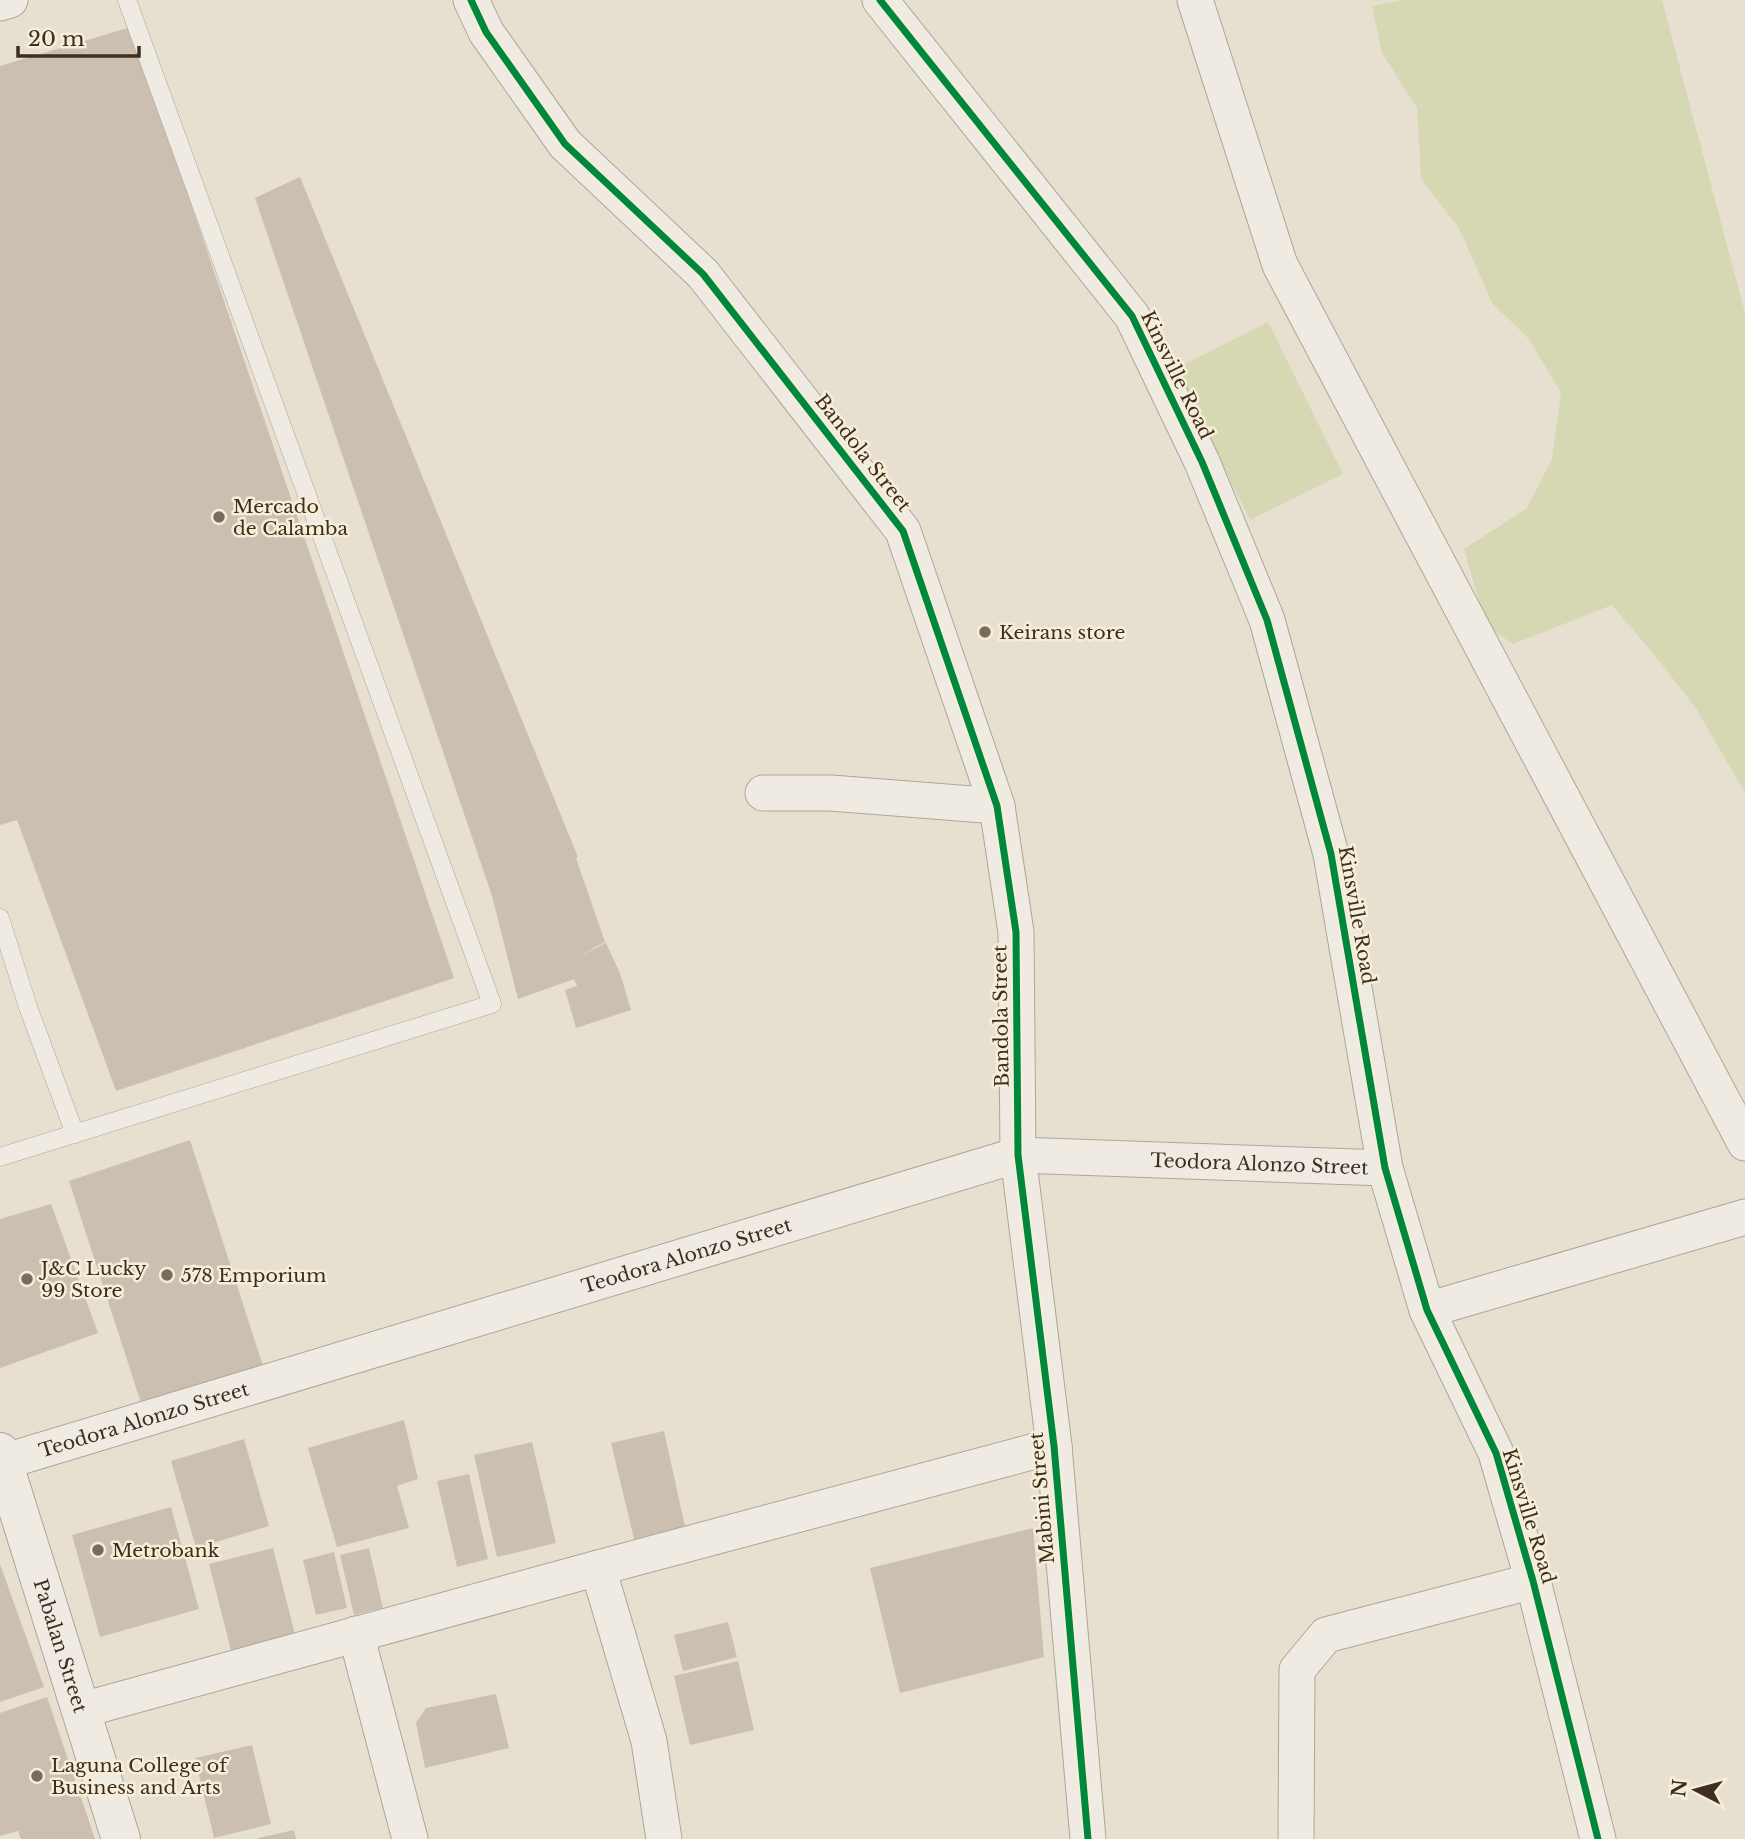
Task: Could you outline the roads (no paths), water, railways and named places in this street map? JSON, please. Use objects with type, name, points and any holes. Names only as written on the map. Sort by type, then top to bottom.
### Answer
[{"type":"street","points":[[0,3],[10,0]]},
{"type":"street","name":"Bandola Street","points":[[471,0],[486,32],[565,144],[703,274],[903,531],[998,806],[1016,932],[1018,1155]]},
{"type":"street","name":"Kinsville Road","points":[[880,0],[1132,316],[1202,462],[1267,620],[1331,854],[1385,1168],[1427,1310],[1496,1453],[1533,1581],[1598,1839]]},
{"type":"street","points":[[1195,0],[1280,265],[1745,1143]]},
{"type":"street","points":[[763,793],[831,793],[998,806]]},
{"type":"street","name":"Teodora Alonzo Street","points":[[2,1457],[1018,1155],[1385,1168]]},
{"type":"street","name":"Mabini Street","points":[[1018,1155],[1054,1446],[1088,1839]]},
{"type":"street","points":[[1427,1310],[1745,1217]]},
{"type":"street","points":[[82,1710],[1054,1446]]},
{"type":"street","name":"Pabalan Street","points":[[2,1457],[121,1839]]},
{"type":"street","points":[[598,1568],[649,1741],[664,1839]]},
{"type":"street","points":[[1296,1839],[1297,1670],[1326,1635],[1533,1581]]},
{"type":"street","points":[[356,1634],[410,1839]]},
{"type":"lane","points":[[0,1157],[492,1004],[127,0]]},
{"type":"lane","points":[[0,918],[75,1134]]},
{"type":"place","name":"Mercado de Calamba","points":[[219,517]]},
{"type":"place","name":"Keirans store","points":[[985,632]]},
{"type":"place","name":"578 Emporium","points":[[167,1275]]},
{"type":"place","name":"J&C Lucky 99 Store","points":[[27,1279]]},
{"type":"place","name":"Metrobank","points":[[98,1550]]},
{"type":"place","name":"Laguna College of Business and Arts","points":[[37,1776]]}]
